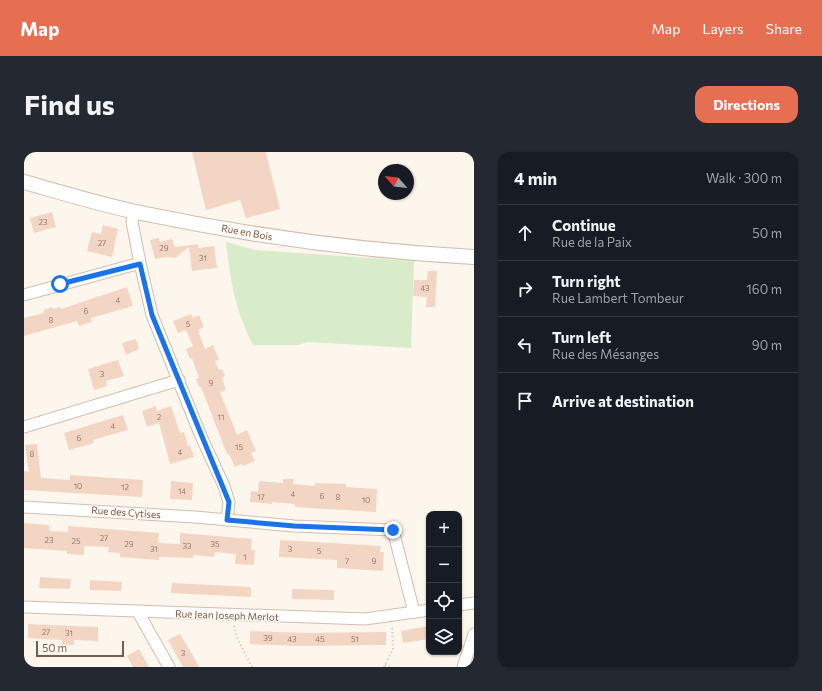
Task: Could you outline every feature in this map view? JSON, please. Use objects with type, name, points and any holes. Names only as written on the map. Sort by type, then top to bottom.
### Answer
[{"type":"street","name":"Rue en Bois","points":[[24,182],[134,212],[321,245],[412,254],[474,257]]},
{"type":"street","points":[[134,212],[132,222],[152,315],[229,502],[227,520]]},
{"type":"street","points":[[24,295],[140,264]]},
{"type":"street","points":[[24,426],[179,380]]},
{"type":"street","name":"Rue des Cytises","points":[[24,507],[227,520],[294,526],[393,530],[414,612]]},
{"type":"street","points":[[462,605],[474,603]]},
{"type":"street","name":"Rue Jean Joseph Merlot","points":[[24,607],[365,619],[426,610]]},
{"type":"street","points":[[138,612],[169,667]]},
{"type":"street","points":[[463,667],[474,634]]},
{"type":"path","points":[[231,615],[237,638],[252,667]]},
{"type":"path","points":[[390,615],[393,649],[385,666],[390,667]]},
{"type":"green space","points":[[226,242],[255,250],[414,261],[411,348],[307,342],[298,345],[253,345],[237,307]]},
{"type":"building","points":[[192,152],[266,152],[280,209],[246,218],[240,200],[206,210]]},
{"type":"building","points":[[52,212],[56,227],[34,233],[30,218]]},
{"type":"building","points":[[103,225],[118,229],[112,257],[87,251],[92,232],[101,234]]},
{"type":"building","points":[[159,238],[160,242],[172,239],[175,247],[198,244],[198,248],[214,246],[217,268],[192,271],[189,247],[175,258],[166,257],[155,259],[150,240]]},
{"type":"building","points":[[428,271],[437,271],[435,307],[426,307],[427,297],[413,296],[414,280],[427,280]]},
{"type":"building","points":[[127,287],[133,306],[91,318],[92,322],[79,326],[77,321],[24,336],[24,318],[44,313],[43,310],[53,307],[53,309],[60,307],[61,309]]},
{"type":"building","points":[[191,314],[193,318],[199,315],[204,327],[198,330],[205,349],[213,345],[219,360],[215,361],[219,370],[222,369],[225,376],[222,378],[226,390],[220,392],[237,435],[247,430],[256,451],[251,453],[255,461],[243,466],[242,464],[235,467],[229,454],[227,454],[201,387],[199,387],[196,379],[199,378],[192,358],[190,359],[186,349],[193,346],[186,330],[178,333],[173,321]]},
{"type":"building","points":[[136,339],[139,349],[126,355],[122,343]]},
{"type":"building","points":[[118,360],[124,376],[106,381],[107,386],[94,390],[88,369]]},
{"type":"building","points":[[156,406],[157,411],[171,406],[180,433],[184,432],[188,446],[190,445],[194,457],[170,464],[159,423],[147,427],[142,411]]},
{"type":"building","points":[[123,415],[128,430],[93,440],[94,443],[69,450],[64,433]]},
{"type":"building","points":[[37,444],[41,478],[70,480],[70,475],[143,480],[142,497],[24,490],[24,471],[29,472],[25,445]]},
{"type":"building","points":[[283,479],[294,479],[293,484],[315,486],[315,483],[346,484],[346,487],[377,489],[376,512],[295,507],[295,504],[272,502],[272,504],[250,502],[251,491],[258,492],[259,481],[283,483]]},
{"type":"building","points":[[171,481],[193,483],[192,500],[170,499]]},
{"type":"building","points":[[24,523],[49,525],[49,531],[68,532],[68,526],[159,533],[158,543],[180,544],[180,533],[252,539],[251,550],[255,550],[254,565],[235,564],[236,554],[215,552],[214,557],[193,555],[193,558],[159,557],[159,560],[120,557],[120,553],[108,552],[109,547],[84,546],[84,555],[67,554],[67,551],[24,548]]},
{"type":"building","points":[[280,540],[381,546],[380,552],[384,552],[383,571],[337,568],[337,560],[279,557]]},
{"type":"building","points":[[40,577],[71,579],[70,589],[39,588]]},
{"type":"building","points":[[90,580],[122,582],[121,591],[90,590]]},
{"type":"building","points":[[172,583],[251,587],[251,597],[171,593]]},
{"type":"building","points":[[292,589],[334,590],[334,600],[292,599]]},
{"type":"building","points":[[28,624],[98,627],[98,641],[74,640],[74,645],[62,645],[62,640],[28,638]]},
{"type":"building","points":[[426,627],[426,639],[403,643],[401,631]]},
{"type":"building","points":[[250,631],[308,633],[386,632],[386,645],[298,646],[250,644]]},
{"type":"building","points":[[180,634],[199,667],[183,667],[168,640]]},
{"type":"building","points":[[139,649],[149,667],[133,667],[127,656]]},
{"type":"route","points":[[60,284],[140,264],[152,315],[200,434],[224,486],[229,502],[227,520],[294,526],[393,530]]}]
